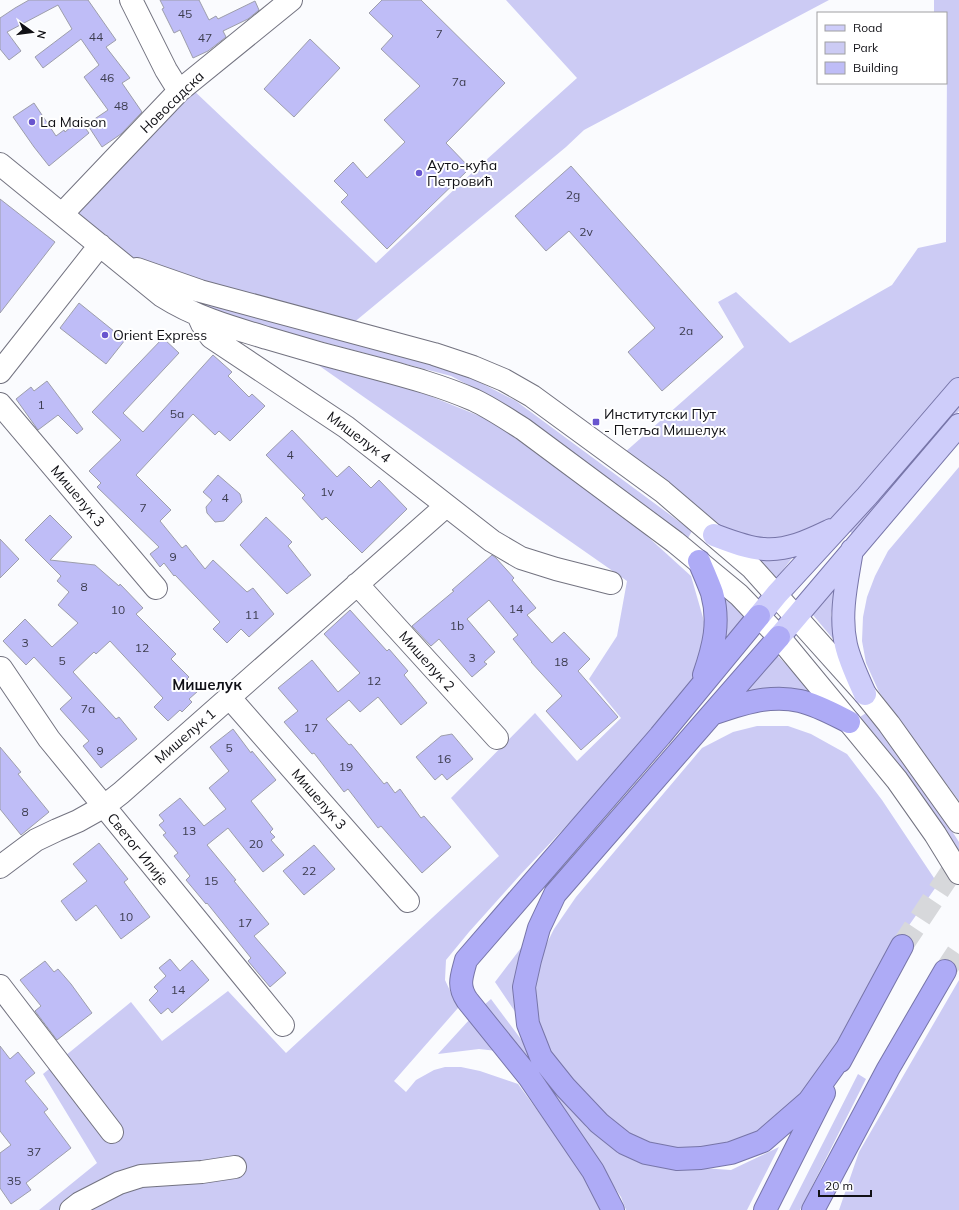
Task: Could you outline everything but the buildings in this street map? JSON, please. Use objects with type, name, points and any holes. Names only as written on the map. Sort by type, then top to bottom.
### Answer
[{"type":"highway","points":[[699,561],[711,592],[716,622],[716,633],[699,689]]},
{"type":"highway","points":[[613,1210],[593,1171],[529,1077],[467,1000],[463,994],[460,983],[466,960],[660,736],[759,616]]},
{"type":"highway","points":[[779,637],[555,894],[539,928],[524,987],[528,1024],[541,1057],[565,1087],[599,1123],[624,1143],[646,1152],[677,1159],[701,1158],[731,1153],[763,1141],[809,1101],[847,1048]]},
{"type":"highway","points":[[711,714],[739,705],[781,698],[800,701],[849,722]]},
{"type":"highway","points":[[765,1210],[847,1048],[902,946]]},
{"type":"highway","points":[[814,1210],[888,1069],[945,971]]},
{"type":"highway","points":[[826,1210],[846,1150]]},
{"type":"main road","points":[[759,616],[777,594],[867,496],[959,389]]},
{"type":"main road","points":[[779,637],[959,425]]},
{"type":"main road","points":[[714,535],[747,546],[765,549],[787,548],[808,541],[840,526]]},
{"type":"main road","points":[[852,550],[845,595],[843,622],[846,645],[853,668],[865,694]]},
{"type":"street","points":[[130,0],[166,70],[179,91]]},
{"type":"street","name":"Новосадска","points":[[62,214],[179,91],[291,0]]},
{"type":"street","points":[[0,164],[162,296],[186,310],[221,324],[305,350],[450,390],[497,412],[523,429],[699,561],[740,595],[779,637],[820,685],[897,780],[935,834],[959,873]]},
{"type":"street","points":[[0,372],[100,246]]},
{"type":"street","points":[[123,263],[200,291],[434,354],[472,366],[504,380],[532,396],[662,492],[752,568],[777,594],[865,694],[889,724],[959,822]]},
{"type":"street","name":"Мишелук 4","points":[[198,315],[211,337],[346,427],[492,541],[521,558],[556,569],[611,583]]},
{"type":"street","name":"Мишелук 3","points":[[0,404],[156,588]]},
{"type":"street","name":"Мишелук 1","points":[[0,867],[36,840],[78,821],[103,807],[121,793],[446,506]]},
{"type":"street","name":"Мишелук 2","points":[[357,584],[496,738]]},
{"type":"street","name":"Светог Илије","points":[[1,668],[49,739],[282,1025]]},
{"type":"street","name":"Мишелук 3","points":[[229,697],[408,901]]},
{"type":"street","points":[[0,986],[112,1132]]},
{"type":"street","points":[[71,1210],[80,1203],[119,1183],[141,1176],[235,1168]]},
{"type":"green space","points":[[506,0],[829,0],[584,130],[566,147],[352,324],[294,314],[126,257],[71,212],[190,87],[376,263],[475,170],[577,78]]},
{"type":"green space","points":[[934,0],[959,0],[959,377],[845,511],[787,543],[716,530],[624,453],[744,347],[718,302],[736,292],[790,343],[892,285],[918,248],[946,242],[947,12],[934,12]]},
{"type":"green space","points":[[201,301],[231,311],[454,369],[516,401],[692,531],[688,538],[512,408],[451,376],[300,336],[200,307]]},
{"type":"green space","points":[[311,360],[420,392],[492,421],[636,526],[691,576],[706,628],[698,674],[684,701],[521,874],[446,960],[445,980],[458,1008],[394,1081],[406,1092],[416,1080],[434,1070],[445,1067],[461,1067],[480,1071],[518,1084],[587,1178],[603,1210],[39,1210],[97,1163],[43,1074],[131,1002],[162,1041],[228,991],[286,1053],[499,856],[451,798],[535,713],[577,761],[621,718],[589,679],[617,636],[627,581]]},
{"type":"green space","points":[[959,400],[959,411],[853,534],[848,530]]},
{"type":"green space","points":[[959,467],[959,801],[879,692],[866,663],[862,641],[863,617],[867,597],[875,576],[888,551]]},
{"type":"green space","points":[[796,553],[776,579],[751,554]]},
{"type":"green space","points":[[837,586],[831,615],[839,646],[813,615]]},
{"type":"green space","points":[[721,595],[747,615],[723,640]]},
{"type":"green space","points":[[778,656],[819,698],[780,687],[741,694]]},
{"type":"green space","points":[[866,713],[916,777],[948,825],[959,842],[959,853],[911,783],[860,717]]},
{"type":"green space","points":[[757,726],[788,726],[811,734],[847,754],[882,800],[938,884],[891,951],[840,1042],[801,1098],[757,1136],[726,1146],[674,1151],[630,1137],[605,1118],[549,1053],[536,1021],[533,988],[539,959],[554,929],[576,897],[702,748],[733,732]]},
{"type":"green space","points":[[530,936],[518,1016],[495,982]]},
{"type":"green space","points":[[959,980],[959,1210],[839,1210],[859,1152]]},
{"type":"green space","points":[[491,999],[587,1128],[635,1160],[687,1167],[731,1170],[779,1147],[747,1210],[626,1210],[621,1197],[581,1137],[483,1006]]},
{"type":"green space","points":[[470,1019],[497,1051],[479,1049],[438,1054]]},
{"type":"green space","points":[[858,1074],[866,1079],[800,1210],[789,1210]]},
{"type":"tunnel","points":[[902,946],[959,860]]},
{"type":"tunnel","points":[[945,971],[959,950]]},
{"type":"place","name":"La Maison","points":[[32,122]]},
{"type":"place","name":"Ауто-кућа Петровић","points":[[419,173]]},
{"type":"place","name":"Orient Express","points":[[105,335]]},
{"type":"place","name":"Институтски Пут - Петља Мишелук","points":[[596,422]]},
{"type":"district","name":"Мишелук","points":[[207,684]]}]
